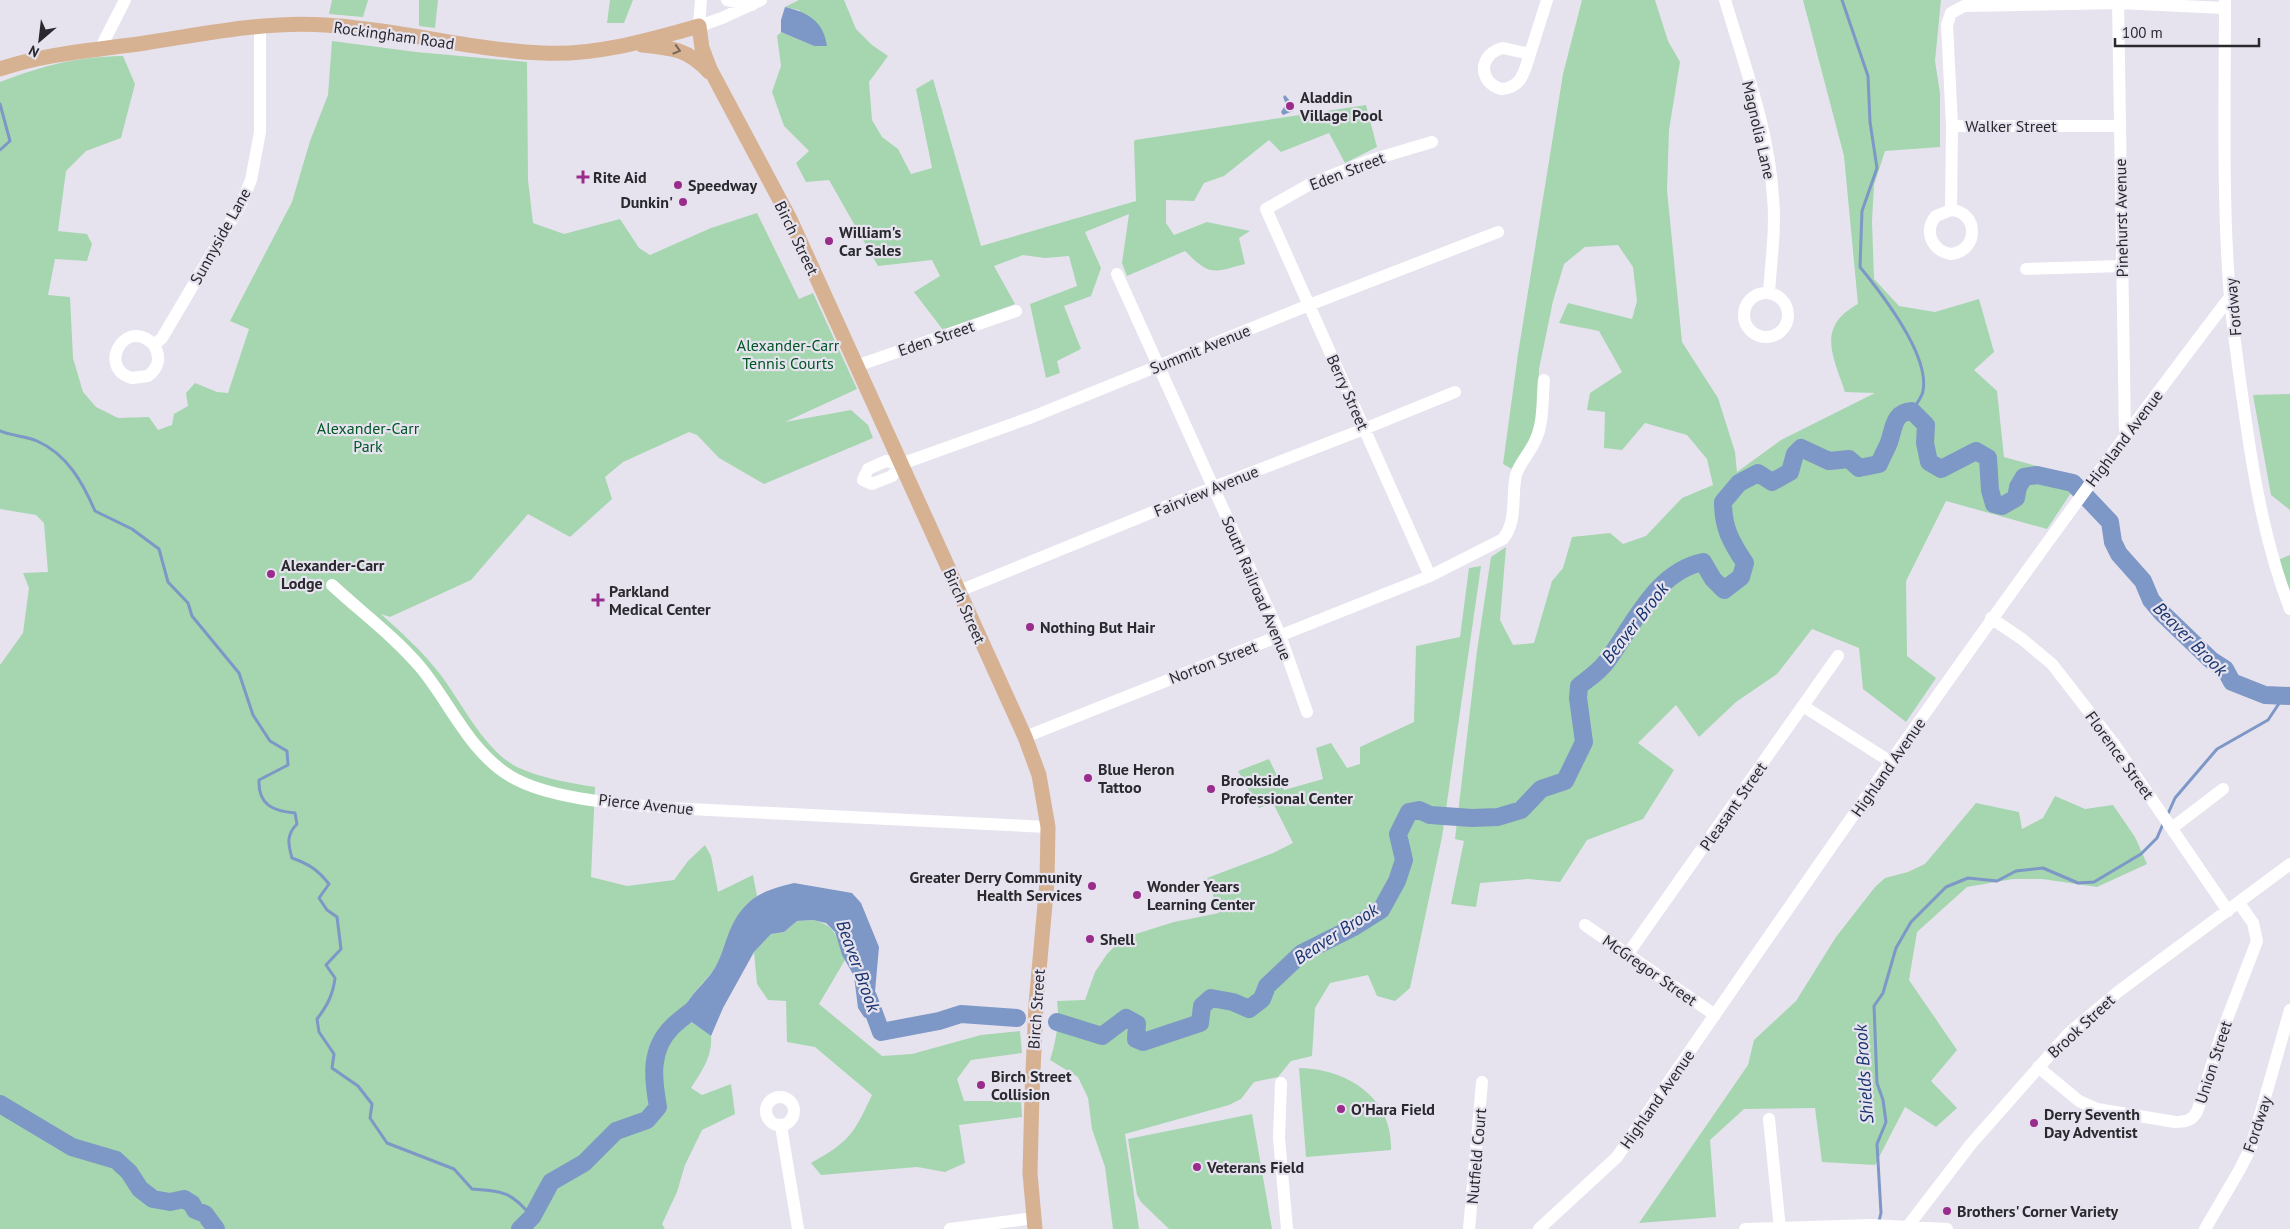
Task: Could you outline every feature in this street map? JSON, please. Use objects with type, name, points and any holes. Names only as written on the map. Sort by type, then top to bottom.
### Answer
[{"type":"main road","name":"Rockingham Road","points":[[0,69],[37,58],[284,24],[361,27],[467,46],[544,53],[572,53],[631,44],[699,26]]},
{"type":"main road","name":"Birch Street","points":[[699,26],[705,59],[790,219],[1025,738],[1039,774],[1048,827],[1047,882],[1036,1004],[1032,1094],[1030,1173],[1034,1223]]},
{"type":"main road","points":[[631,44],[684,52],[699,62],[714,78]]},
{"type":"street","points":[[100,49],[125,0]]},
{"type":"street","points":[[701,0],[699,26],[722,18],[756,2]]},
{"type":"street","points":[[727,0],[756,2]]},
{"type":"street","points":[[1530,54],[1547,0]]},
{"type":"street","name":"Magnolia Lane","points":[[1725,0],[1762,128],[1770,166],[1774,212],[1769,293]]},
{"type":"street","points":[[2118,1],[2225,4]]},
{"type":"street","name":"Walker Street","points":[[2118,1],[1964,6],[1954,10],[1949,17],[1947,25],[1952,126],[2120,126]]},
{"type":"street","name":"Pinehurst Avenue","points":[[2118,1],[2125,435]]},
{"type":"street","name":"Fordway","points":[[2225,4],[2224,144],[2230,297],[2241,389],[2257,491],[2278,577],[2290,609]]},
{"type":"street","name":"Sunnyside Lane","points":[[154,345],[166,333],[241,204],[251,180],[260,132],[260,26]]},
{"type":"street","points":[[1951,210],[1952,126]]},
{"type":"street","name":"Eden Street","points":[[1266,209],[1312,183],[1368,161],[1432,142]]},
{"type":"street","name":"Berry Street","points":[[1266,209],[1430,576]]},
{"type":"street","name":"Summit Avenue","points":[[901,464],[986,434],[1498,232]]},
{"type":"street","points":[[2026,269],[2122,266]]},
{"type":"street","name":"South Railroad Avenue","points":[[1117,274],[1280,635],[1307,712]]},
{"type":"street","name":"Highland Avenue","points":[[1539,1229],[1617,1157],[1992,618],[2125,435],[2230,297]]},
{"type":"street","name":"Eden Street","points":[[856,366],[1016,311]]},
{"type":"street","name":"Norton Street","points":[[1025,738],[1430,576],[1503,539],[1508,533],[1512,519],[1516,474],[1534,443],[1541,425],[1544,380]]},
{"type":"street","name":"Fairview Avenue","points":[[959,591],[1214,487],[1455,392]]},
{"type":"street","name":"Pierce Avenue","points":[[332,585],[419,666],[441,694],[470,739],[490,761],[510,776],[536,787],[608,802],[670,808],[1048,827]]},
{"type":"street","name":"Florence Street","points":[[1992,618],[2022,639],[2052,664],[2114,744],[2168,822],[2234,907]]},
{"type":"street","name":"Pleasant Street","points":[[1627,955],[1838,656]]},
{"type":"street","points":[[1803,706],[1891,762]]},
{"type":"street","points":[[2168,822],[2223,789]]},
{"type":"street","name":"Brook Street","points":[[1908,1226],[1971,1144],[2038,1067],[2085,1018],[2290,864]]},
{"type":"street","name":"Union Street","points":[[2038,1067],[2079,1101],[2097,1109],[2175,1122],[2186,1122],[2192,1119],[2198,1109],[2222,1032],[2257,941],[2253,923],[2234,907]]},
{"type":"street","name":"McGregor Street","points":[[1585,925],[1715,1015]]},
{"type":"street","name":"Fordway","points":[[2205,1229],[2251,1147],[2290,1010]]},
{"type":"street","name":"Nutfield Court","points":[[1469,1229],[1482,1082]]},
{"type":"street","points":[[1281,1083],[1279,1138],[1287,1229]]},
{"type":"street","points":[[1769,1119],[1780,1228]]},
{"type":"street","points":[[781,1126],[798,1229]]},
{"type":"street","points":[[950,1229],[1034,1223]]},
{"type":"street","points":[[1745,1229],[1885,1225],[1947,1229]]},
{"type":"green space","points":[[332,0],[368,0],[363,17],[329,14]]},
{"type":"green space","points":[[419,0],[438,0],[435,28],[419,26]]},
{"type":"green space","points":[[610,0],[633,0],[624,23],[607,23]]},
{"type":"green space","points":[[799,0],[844,0],[856,29],[872,45],[888,56],[869,82],[872,120],[882,137],[898,149],[911,174],[932,168],[916,89],[933,79],[981,246],[1136,201],[1135,140],[1366,105],[1377,147],[1345,163],[1329,133],[1281,152],[1269,140],[1224,176],[1204,183],[1194,201],[1166,200],[1166,223],[1174,235],[1207,222],[1250,231],[1239,238],[1245,264],[1212,270],[1200,265],[1185,251],[1127,276],[1122,263],[1129,214],[1085,232],[1101,268],[1091,296],[1064,306],[1081,349],[1057,361],[1060,373],[1046,378],[1030,304],[1077,286],[1069,256],[1045,258],[1023,255],[994,266],[1015,304],[943,330],[914,292],[940,276],[932,260],[878,266],[829,180],[806,182],[796,163],[809,151],[784,126],[772,92],[781,66],[777,36],[781,32],[814,46],[827,45],[799,10],[785,7]]},
{"type":"green space","points":[[1582,0],[1655,0],[1668,41],[1680,62],[1669,130],[1667,190],[1682,342],[1718,398],[1735,452],[1737,472],[1781,440],[1875,393],[1845,392],[1833,354],[1832,332],[1837,322],[1845,313],[1858,304],[1844,156],[1803,0],[1941,0],[1935,61],[1940,93],[1940,147],[1885,151],[1874,185],[1872,221],[1874,279],[1899,306],[1935,312],[1979,299],[1994,352],[1974,370],[1997,391],[2004,457],[2081,478],[2047,529],[1946,501],[1906,581],[1907,656],[1936,678],[1906,722],[1863,689],[1859,648],[1812,629],[1777,674],[1736,702],[1699,737],[1676,705],[1638,743],[1674,770],[1643,819],[1587,840],[1560,882],[1528,879],[1480,883],[1476,907],[1451,904],[1464,841],[1455,839],[1477,651],[1491,557],[1506,547],[1500,620],[1513,645],[1534,643],[1552,581],[1563,568],[1572,537],[1610,533],[1623,544],[1646,536],[1682,498],[1713,485],[1707,459],[1687,435],[1645,423],[1622,450],[1604,448],[1605,412],[1587,410],[1590,393],[1622,372],[1599,331],[1559,323],[1568,303],[1632,319],[1637,301],[1633,267],[1618,245],[1585,247],[1564,264],[1553,301],[1539,369],[1537,427],[1512,469],[1503,464],[1518,354],[1563,74]]},
{"type":"green space","points":[[332,41],[416,52],[527,62],[528,180],[533,223],[564,234],[620,219],[639,248],[650,255],[711,228],[757,213],[799,299],[813,293],[857,389],[785,422],[851,410],[868,425],[873,438],[764,484],[719,458],[697,435],[689,432],[623,462],[605,477],[612,499],[570,537],[528,514],[471,580],[390,617],[381,614],[433,666],[484,738],[505,759],[517,767],[535,774],[595,787],[591,877],[627,886],[674,880],[688,861],[705,845],[711,856],[718,892],[753,875],[757,896],[741,911],[715,968],[692,996],[682,1015],[711,1036],[708,1057],[691,1088],[702,1095],[731,1084],[735,1114],[702,1130],[685,1165],[677,1192],[662,1224],[665,1229],[0,1229],[0,665],[23,633],[29,588],[23,573],[48,572],[44,523],[36,515],[0,509],[0,82],[60,63],[90,58],[123,56],[135,84],[121,138],[86,151],[66,171],[58,231],[87,234],[92,244],[87,261],[55,259],[48,295],[70,297],[73,358],[83,392],[96,407],[118,418],[149,417],[158,430],[172,425],[174,414],[188,406],[186,393],[195,383],[217,392],[228,393],[249,329],[230,321],[292,202],[310,141],[328,95]]},
{"type":"green space","points":[[2290,394],[2290,510],[2271,495],[2253,395]]},
{"type":"green space","points":[[2290,555],[2290,591],[2278,560]]},
{"type":"green space","points":[[1481,566],[1442,837],[1410,988],[1395,1001],[1377,996],[1368,975],[1330,983],[1315,1008],[1312,1056],[1291,1061],[1278,1077],[1254,1082],[1241,1099],[1229,1105],[1125,1134],[1139,1229],[1113,1229],[1105,1167],[1092,1129],[1088,1098],[1078,1077],[1050,1060],[1057,1031],[1057,1001],[1085,1000],[1095,972],[1107,954],[1123,938],[1174,922],[1219,913],[1207,878],[1273,853],[1293,843],[1273,803],[1259,808],[1238,771],[1269,759],[1284,790],[1323,779],[1316,748],[1331,743],[1347,768],[1360,764],[1360,747],[1414,722],[1416,646],[1460,637],[1469,568]]},
{"type":"green space","points":[[2055,796],[2085,809],[2113,805],[2135,837],[2147,864],[2097,887],[2042,879],[2013,879],[1967,887],[1917,932],[1909,980],[1957,1050],[1931,1081],[1957,1108],[1936,1127],[1905,1107],[1875,1165],[1822,1162],[1815,1108],[1744,1109],[1710,1140],[1716,1217],[1639,1223],[1748,1065],[1754,1040],[1796,1001],[1836,937],[1875,887],[1885,878],[1908,872],[1925,864],[1976,803],[2019,812],[2022,829],[2043,818]]},
{"type":"green space","points":[[813,920],[833,930],[845,960],[819,1004],[882,1056],[912,1054],[981,1035],[1020,1031],[1022,1053],[971,1060],[957,1079],[964,1101],[1021,1101],[1022,1117],[959,1125],[965,1163],[945,1172],[917,1167],[821,1175],[811,1163],[834,1149],[849,1136],[872,1095],[815,1047],[787,1042],[786,1001],[768,1000],[757,984],[754,952],[771,934],[784,932],[797,921]]},
{"type":"green space","name":"O'Hara Field","points":[[1299,1068],[1334,1074],[1350,1080],[1364,1090],[1375,1101],[1384,1115],[1390,1131],[1391,1150],[1306,1157]]},
{"type":"green space","name":"Veterans Field","points":[[1252,1114],[1272,1229],[1169,1229],[1141,1202],[1137,1195],[1128,1139]]},
{"type":"water","points":[[785,7],[814,19],[822,30],[827,46],[814,46],[781,32],[781,20]]},
{"type":"water","name":"Aladdin Village Pool","points":[[1285,95],[1295,107],[1293,111],[1283,115],[1281,112],[1286,104],[1283,97]]},
{"type":"water","points":[[794,883],[852,893],[861,903],[879,947],[874,1003],[879,1018],[872,1021],[864,1017],[858,1008],[854,976],[842,955],[835,932],[826,923],[813,920],[797,921],[784,932],[771,934],[754,952],[723,1008],[711,1036],[682,1015],[684,1008],[692,995],[716,966],[730,930],[741,910],[755,897],[772,889]]},
{"type":"waterway","points":[[1842,0],[1868,76],[1870,122],[1877,168],[1862,211],[1860,267],[1902,326],[1919,360],[1923,376],[1923,391],[1912,411]]},
{"type":"waterway","points":[[0,104],[10,141],[0,150]]},
{"type":"waterway","name":"Beaver Brook","points":[[1057,1022],[1102,1036],[1126,1018],[1137,1024],[1136,1039],[1143,1042],[1200,1023],[1202,1006],[1211,998],[1233,1002],[1249,1009],[1262,999],[1267,986],[1302,953],[1354,927],[1381,910],[1397,881],[1404,860],[1398,834],[1409,812],[1419,810],[1430,815],[1472,818],[1498,817],[1521,810],[1541,789],[1565,781],[1584,742],[1578,698],[1579,686],[1604,665],[1637,616],[1659,588],[1686,568],[1703,562],[1713,579],[1724,590],[1741,577],[1745,563],[1726,527],[1723,511],[1723,502],[1739,483],[1758,473],[1772,482],[1790,472],[1795,454],[1801,448],[1829,461],[1849,459],[1859,468],[1879,464],[1895,423],[1905,412],[1912,411],[1926,425],[1925,443],[1929,462],[1941,469],[1976,451],[1988,458],[1990,490],[1994,504],[2002,506],[2016,498],[2018,487],[2024,477],[2037,475],[2073,483],[2110,522],[2113,542],[2119,554],[2143,581],[2151,600],[2211,660],[2225,669],[2232,682],[2265,695],[2290,696]]},
{"type":"waterway","points":[[0,431],[37,441],[57,453],[73,470],[95,511],[132,529],[159,549],[168,582],[188,603],[192,616],[239,673],[253,715],[270,741],[287,751],[288,765],[259,780],[259,789],[264,801],[268,805],[280,811],[295,813],[297,824],[293,828],[289,840],[292,858],[313,868],[329,884],[319,898],[327,910],[337,917],[341,949],[326,965],[335,978],[329,1000],[317,1019],[319,1032],[334,1054],[332,1068],[358,1086],[372,1104],[370,1118],[387,1143],[454,1169],[472,1189],[506,1194],[519,1202],[532,1217]]},
{"type":"waterway","name":"Shields Brook","points":[[2167,816],[2175,798],[2217,749],[2268,720],[2284,696]]},
{"type":"waterway","name":"Shields Brook","points":[[1879,1221],[1881,1213],[1877,1144],[1886,1122],[1883,1100],[1877,1083],[1874,1006],[1883,993],[1896,948],[1911,922],[1946,887],[1968,878],[1997,881],[2016,871],[2043,868],[2078,883],[2094,882],[2141,854],[2157,838],[2163,824]]},
{"type":"waterway","name":"Beaver Brook","points":[[868,997],[881,1032],[939,1021],[961,1014],[1017,1018]]},
{"type":"waterway","name":"Beaver Brook","points":[[520,1229],[532,1217],[551,1182],[584,1163],[616,1131],[647,1120],[658,1107],[654,1065],[659,1045],[672,1027],[703,1002]]},
{"type":"waterway","name":"Beaver Brook","points":[[0,1104],[72,1147],[116,1160],[129,1172],[140,1189],[153,1199],[170,1202],[184,1199],[192,1204],[195,1210],[205,1214],[216,1229]]},
{"type":"place","name":"Aladdin Village Pool","points":[[1290,106]]},
{"type":"place","name":"Rite Aid","points":[[583,177]]},
{"type":"place","name":"Speedway","points":[[678,185]]},
{"type":"place","name":"Dunkin'","points":[[683,202]]},
{"type":"place","name":"William's Car Sales","points":[[829,241]]},
{"type":"place","name":"Alexander-Carr Lodge","points":[[271,574]]},
{"type":"place","name":"Parkland Medical Center","points":[[598,600]]},
{"type":"place","name":"Nothing But Hair","points":[[1030,627]]},
{"type":"place","name":"Blue Heron Tattoo","points":[[1088,778]]},
{"type":"place","name":"Brookside Professional Center","points":[[1211,789]]},
{"type":"place","name":"Greater Derry Community Health Services","points":[[1092,886]]},
{"type":"place","name":"Wonder Years Learning Center","points":[[1137,895]]},
{"type":"place","name":"Shell","points":[[1090,939]]},
{"type":"place","name":"Birch Street Collision","points":[[981,1085]]},
{"type":"place","name":"O'Hara Field","points":[[1341,1109]]},
{"type":"place","name":"Derry Seventh Day Adventist","points":[[2034,1123]]},
{"type":"place","name":"Veterans Field","points":[[1197,1167]]},
{"type":"place","name":"Brothers' Corner Variety","points":[[1947,1211]]},
{"type":"park label","name":"Alexander-Carr Tennis Courts","points":[[788,354]]},
{"type":"park label","name":"Alexander-Carr Park","points":[[368,437]]}]
